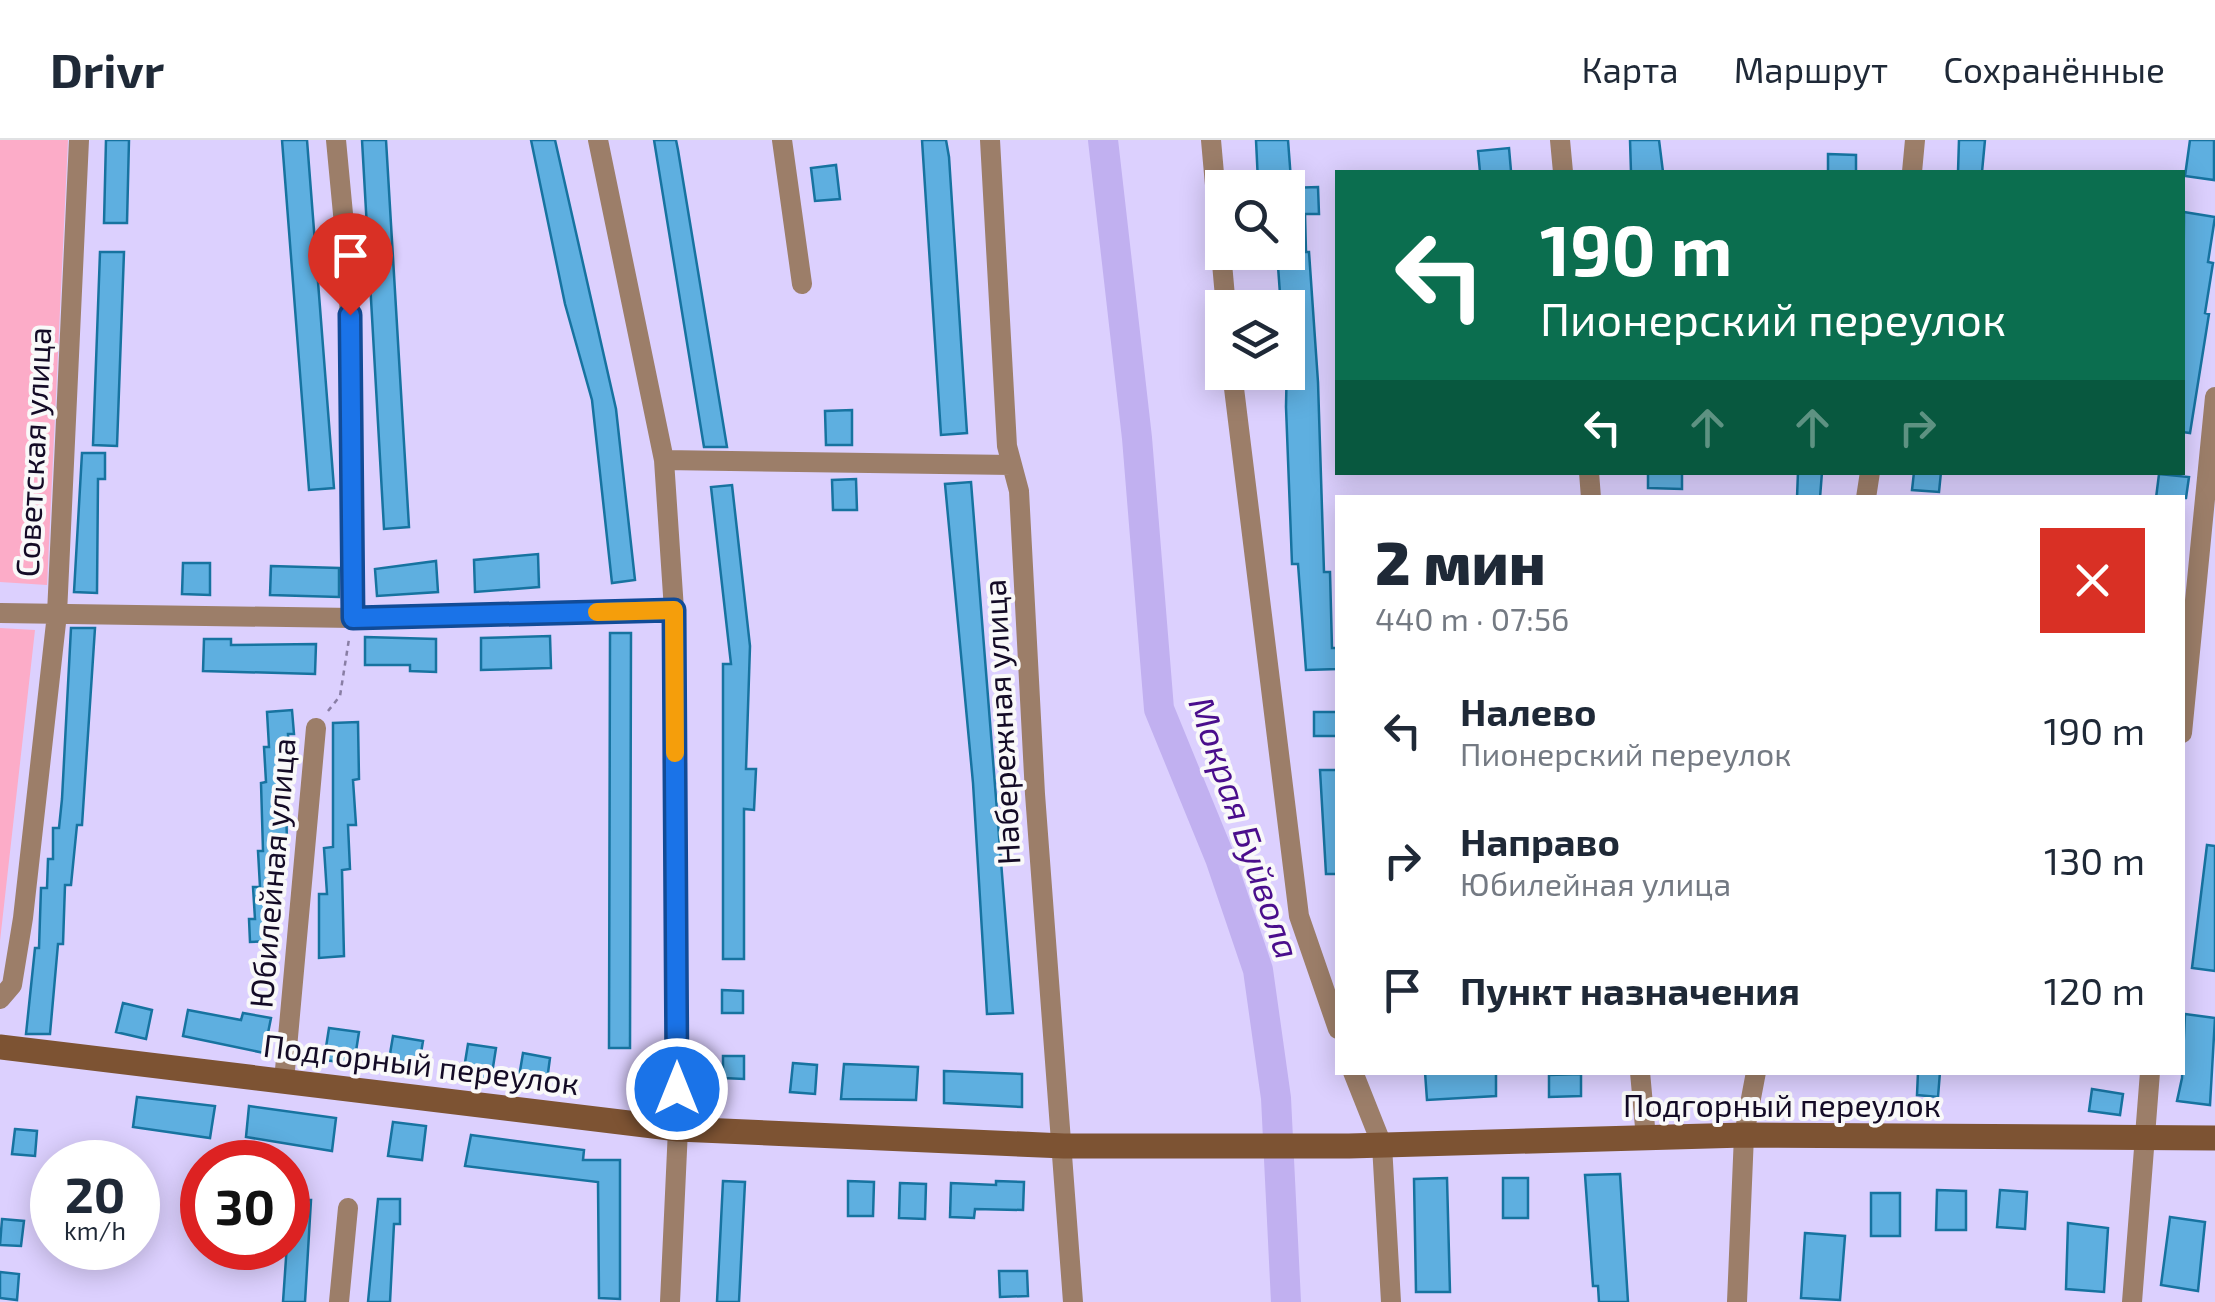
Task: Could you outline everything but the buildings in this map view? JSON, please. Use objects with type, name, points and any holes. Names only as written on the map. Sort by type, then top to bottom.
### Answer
[{"type":"main road","name":"Подгорный переулок","points":[[0,1048],[678,1129],[1064,1146],[1349,1146],[1744,1135],[2143,1141],[2215,1138]]},
{"type":"street","name":"Советская улица","points":[[0,999],[12,985],[23,918],[57,614],[79,140]]},
{"type":"street","points":[[336,140],[349,277],[353,618]]},
{"type":"street","points":[[598,140],[664,460],[674,610],[678,1129],[670,1302]]},
{"type":"street","points":[[782,140],[802,284]]},
{"type":"street","name":"Набережная улица","points":[[990,140],[1007,446],[1019,491],[1034,794],[1073,1302]]},
{"type":"street","points":[[1212,140],[1224,290]]},
{"type":"street","points":[[1560,140],[1563,170]]},
{"type":"street","points":[[1912,170],[1915,140]]},
{"type":"street","points":[[1234,390],[1298,916],[1335,1021]]},
{"type":"street","points":[[2185,702],[2215,397]]},
{"type":"street","points":[[664,460],[1012,465]]},
{"type":"street","points":[[0,613],[353,618],[674,610]]},
{"type":"street","name":"Юбилейная улица","points":[[284,1081],[316,728]]},
{"type":"street","points":[[1353,1075],[1382,1145],[1391,1302]]},
{"type":"street","points":[[1640,1075],[1646,1138]]},
{"type":"street","points":[[1737,1302],[1744,1135],[1755,1075]]},
{"type":"street","points":[[2132,1302],[2150,1075]]},
{"type":"street","points":[[339,1302],[348,1208]]},
{"type":"path","name":"Юбилейная улица","points":[[316,728],[340,696],[353,618]]},
{"type":"shaded area","points":[[0,140],[68,140],[47,585],[0,582]]},
{"type":"shaded area","points":[[0,628],[35,630],[0,941]]},
{"type":"waterway","name":"Мокрая Буйвола","points":[[1103,140],[1137,438],[1159,709],[1220,858],[1258,970],[1276,1098],[1286,1302]]},
{"type":"slow traffic","points":[[597,612],[674,610],[675,753]]},
{"type":"route","points":[[350,315],[353,618],[674,610],[677,1089]]}]
